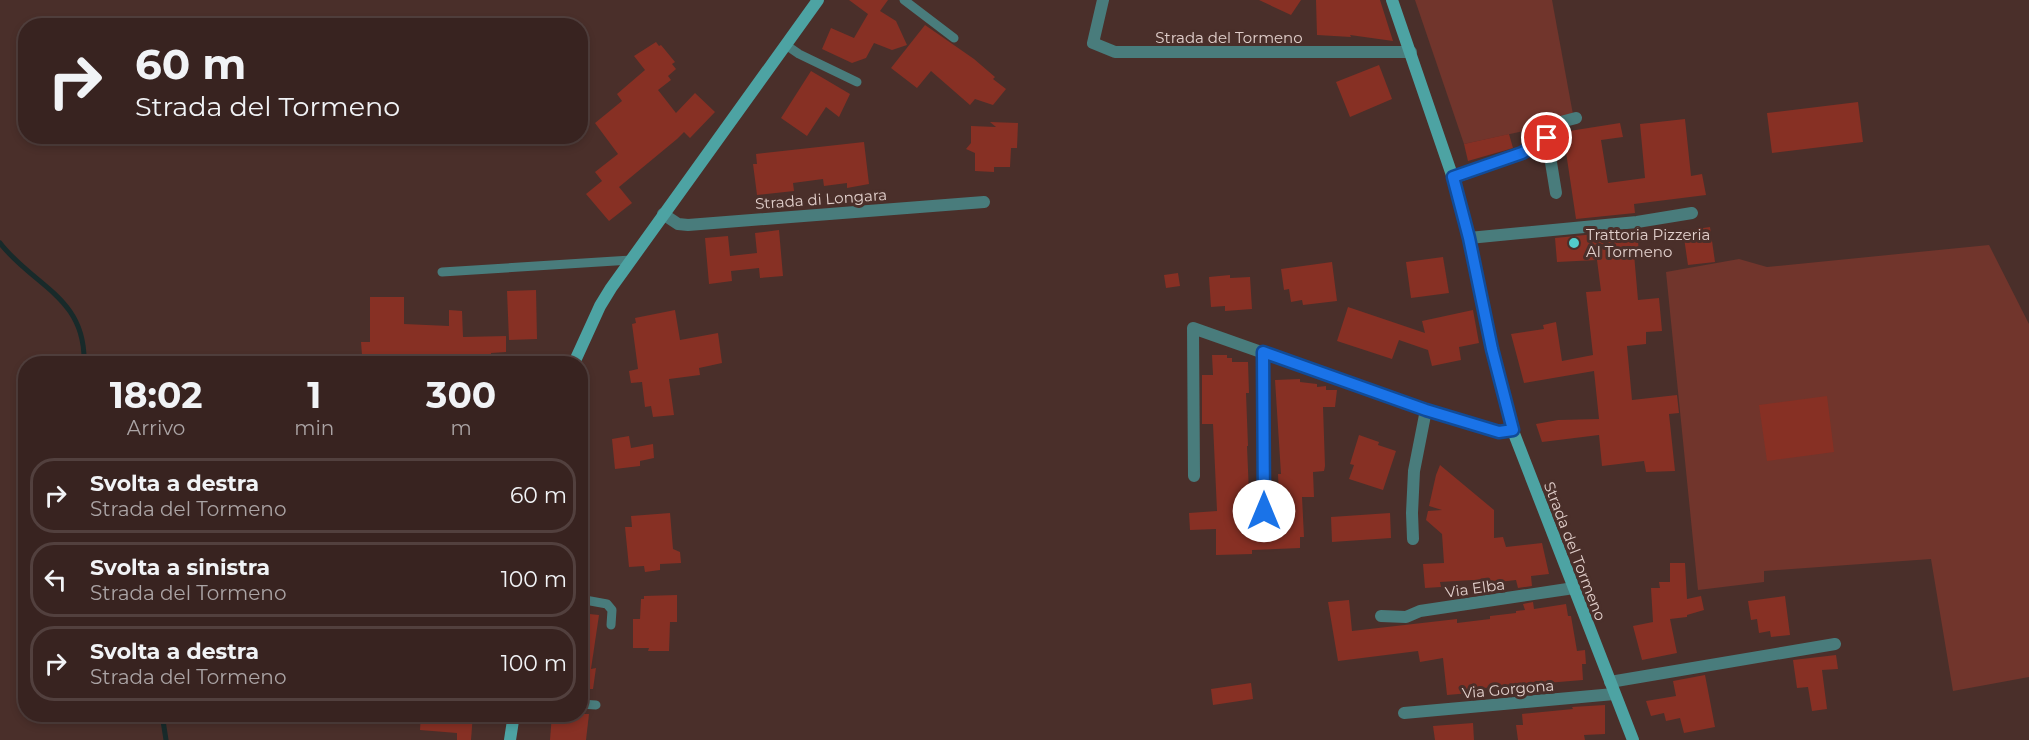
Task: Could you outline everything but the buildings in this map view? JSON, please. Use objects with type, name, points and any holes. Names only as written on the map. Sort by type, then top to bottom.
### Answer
[{"type":"street","points":[[577,356],[600,306],[631,260],[818,0]]},
{"type":"street","name":"Strada del Tormeno","points":[[1103,0],[1093,43],[1115,51],[1411,52]]},
{"type":"street","name":"Strada del Tormeno","points":[[1392,0],[1453,177],[1513,430],[1633,740]]},
{"type":"street","points":[[1453,177],[1522,153],[1547,138],[1557,123],[1576,118]]},
{"type":"street","points":[[1547,138],[1556,193]]},
{"type":"street","name":"Strada di Longara","points":[[663,214],[678,224],[688,225],[984,202]]},
{"type":"street","points":[[1469,238],[1637,222],[1692,213]]},
{"type":"street","points":[[1194,476],[1193,328],[1426,410],[1499,432],[1513,430]]},
{"type":"street","points":[[1263,352],[1264,511]]},
{"type":"street","points":[[1413,539],[1414,471],[1426,410]]},
{"type":"street","name":"Via Elba","points":[[1381,616],[1406,618],[1420,611],[1574,588]]},
{"type":"street","points":[[1612,688],[1835,644]]},
{"type":"street","name":"Via Gorgona","points":[[1404,713],[1612,688]]},
{"type":"street","points":[[510,740],[513,722]]},
{"type":"lane","points":[[904,0],[954,38]]},
{"type":"lane","points":[[786,45],[799,54],[857,82]]},
{"type":"lane","points":[[442,272],[631,260]]},
{"type":"lane","points":[[588,598],[599,595]]},
{"type":"lane","points":[[588,601],[607,604],[612,610],[611,626]]},
{"type":"lane","points":[[588,704],[596,705]]},
{"type":"shaded area","points":[[1415,0],[1552,0],[1574,120],[1464,144]]},
{"type":"shaded area","points":[[1989,245],[2029,324],[2029,677],[1953,691],[1931,559],[1764,571],[1764,582],[1698,590],[1666,272],[1739,259],[1767,267]]},
{"type":"waterway","points":[[0,243],[13,258],[67,307],[76,322],[82,341],[83,356]]},
{"type":"waterway","points":[[163,722],[166,740]]},
{"type":"place","name":"Trattoria Pizzeria Al Tormeno","points":[[1574,243]]},
{"type":"route","points":[[1264,511],[1263,352],[1426,410],[1499,432],[1513,430],[1453,177],[1522,153],[1547,138]]}]
